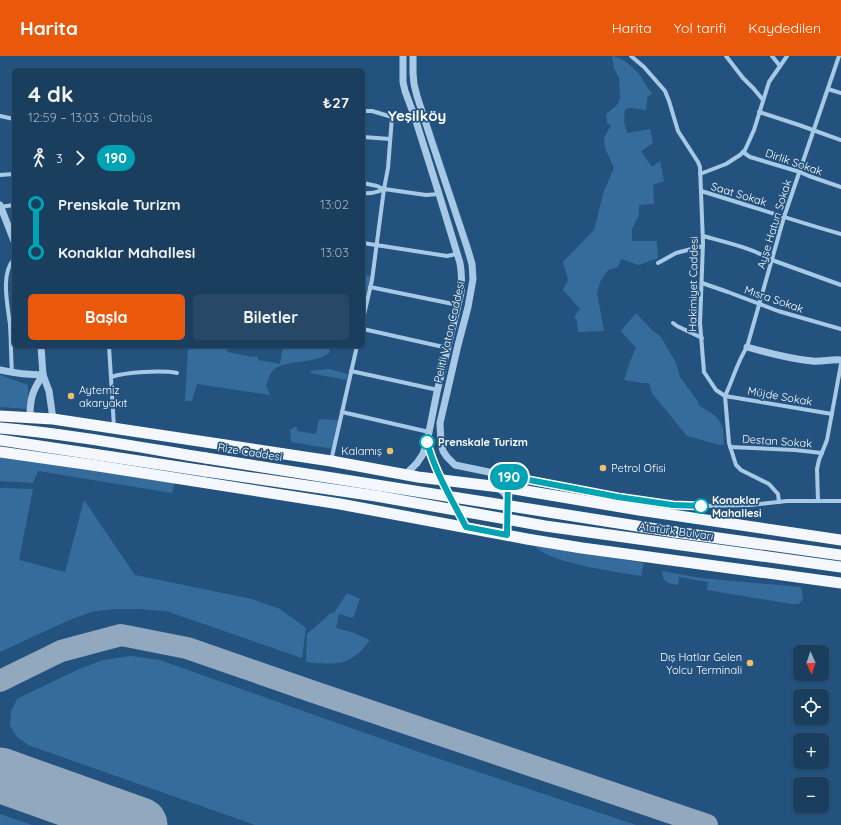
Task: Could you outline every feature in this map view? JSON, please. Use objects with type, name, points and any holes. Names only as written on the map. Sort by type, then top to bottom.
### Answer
[{"type":"highway","points":[[0,416],[53,419],[331,461],[442,481],[508,488],[841,540]]},
{"type":"highway","name":"Rize Caddesi","points":[[0,428],[29,430],[496,504]]},
{"type":"highway","name":"Atatürk Bulvarı","points":[[0,440],[376,496],[488,516],[611,535],[841,567]]},
{"type":"highway","points":[[0,452],[92,464],[340,504],[590,549],[841,583]]},
{"type":"highway","points":[[451,499],[456,489],[463,483]]},
{"type":"highway","name":"Atatürk Bulvarı","points":[[496,504],[675,532],[841,555]]},
{"type":"street","name":"Pelitli Vatan Caddesi","points":[[403,56],[404,91],[439,194],[462,272],[458,305],[427,442],[423,454],[417,463],[405,475]]},
{"type":"street","name":"Pelitli Vatan Caddesi","points":[[413,56],[412,67],[414,84],[424,119],[472,264],[473,279],[468,308],[440,423],[440,443],[447,457],[455,465],[508,476]]},
{"type":"street","name":"Hakimiyet Caddesi","points":[[632,56],[644,67],[665,92],[678,131],[700,167],[703,236],[700,323],[704,372],[716,390],[724,396]]},
{"type":"street","points":[[726,56],[763,100]]},
{"type":"street","points":[[772,56],[780,66]]},
{"type":"street","points":[[700,174],[726,164],[745,150],[754,130],[769,82],[787,56]]},
{"type":"street","name":"Ayşe Hatun Sokak","points":[[724,396],[747,347],[784,217],[839,56]]},
{"type":"street","points":[[828,88],[841,93]]},
{"type":"street","points":[[365,111],[392,117],[424,119]]},
{"type":"street","points":[[760,112],[841,140]]},
{"type":"street","points":[[0,116],[12,119]]},
{"type":"street","points":[[365,310],[370,287],[388,168],[392,117]]},
{"type":"street","points":[[365,137],[390,139]]},
{"type":"street","name":"Dirlik Sokak","points":[[743,152],[750,157],[800,172],[841,187]]},
{"type":"street","points":[[0,175],[12,174]]},
{"type":"street","points":[[365,184],[377,186],[384,189],[426,195],[439,194]]},
{"type":"street","points":[[365,193],[377,193],[384,189]]},
{"type":"street","name":"Saat Sokak","points":[[701,192],[733,200],[841,234]]},
{"type":"street","points":[[12,205],[0,206],[12,236]]},
{"type":"street","points":[[703,236],[735,245],[841,285]]},
{"type":"street","points":[[365,243],[447,256],[457,254]]},
{"type":"street","points":[[658,263],[676,253],[703,246]]},
{"type":"street","points":[[12,261],[8,266],[4,287],[10,324],[12,373]]},
{"type":"street","points":[[0,277],[5,277]]},
{"type":"street","name":"Mısra Sokak","points":[[702,283],[778,311],[841,330]]},
{"type":"street","points":[[370,287],[458,305]]},
{"type":"street","points":[[673,323],[702,338]]},
{"type":"street","points":[[365,329],[448,348]]},
{"type":"street","points":[[747,347],[801,360],[841,360]]},
{"type":"street","points":[[41,348],[43,375],[49,391],[53,419]]},
{"type":"street","points":[[109,348],[114,429]]},
{"type":"street","points":[[331,461],[357,348]]},
{"type":"street","points":[[818,501],[817,469],[827,440],[841,364]]},
{"type":"street","points":[[0,370],[12,373],[43,375]]},
{"type":"street","points":[[351,371],[438,390]]},
{"type":"street","points":[[111,378],[127,373],[176,373]]},
{"type":"street","points":[[30,417],[31,400],[35,386],[43,375]]},
{"type":"street","points":[[724,396],[727,430],[736,465],[741,470],[769,484],[778,494],[779,502]]},
{"type":"street","name":"Müjde Sokak","points":[[724,396],[832,414]]},
{"type":"street","points":[[342,412],[429,432]]},
{"type":"street","points":[[427,442],[430,455],[466,527]]},
{"type":"street","name":"Destan Sokak","points":[[730,446],[822,453]]},
{"type":"street","points":[[507,535],[508,476],[618,497],[681,506],[841,501]]},
{"type":"street","points":[[494,486],[504,495],[508,506]]},
{"type":"shaded area","points":[[612,56],[623,60],[634,68],[652,93],[647,98],[646,110],[630,108],[625,109],[624,122],[627,133],[650,129],[653,143],[641,151],[652,167],[660,161],[664,181],[653,185],[654,204],[639,205],[639,215],[632,229],[632,241],[657,241],[658,258],[639,265],[621,259],[618,267],[608,270],[600,282],[597,293],[604,331],[578,332],[577,321],[574,317],[580,309],[563,290],[568,280],[563,262],[594,230],[604,191],[614,168],[605,148],[604,137],[611,126],[607,123],[606,114],[617,105],[620,98],[619,78],[614,68]]},
{"type":"shaded area","points":[[365,275],[371,276],[365,300]]},
{"type":"shaded area","points":[[636,313],[661,337],[676,363],[680,377],[697,400],[699,406],[712,414],[720,422],[723,430],[724,445],[687,436],[652,393],[649,383],[624,380],[636,348],[621,331]]},
{"type":"shaded area","points":[[188,348],[228,348],[227,352],[258,357],[258,360],[280,364],[283,348],[330,348],[329,353],[323,357],[290,363],[276,368],[271,373],[266,385],[270,395],[197,384],[192,401],[185,401]]},
{"type":"shaded area","points":[[329,369],[348,374],[346,380],[310,373],[311,371]]},
{"type":"shaded area","points":[[0,375],[28,385],[28,409],[0,407]]},
{"type":"shaded area","points":[[319,419],[338,420],[333,449],[291,442],[290,429],[297,427],[297,431],[316,434]]},
{"type":"shaded area","points":[[0,456],[175,482],[172,493],[38,471],[33,483],[0,481]]},
{"type":"shaded area","points":[[0,488],[33,489],[19,560],[65,572],[84,500],[135,575],[252,599],[280,609],[306,628],[302,658],[166,611],[139,609],[113,609],[91,612],[67,621],[0,652]]},
{"type":"shaded area","points":[[532,543],[644,563],[641,576],[582,566],[551,556],[539,550]]},
{"type":"shaded area","points":[[662,571],[700,578],[801,587],[803,599],[799,604],[792,604],[707,590],[708,582],[679,577],[678,585],[666,582],[663,578]]},
{"type":"shaded area","points":[[347,593],[360,599],[353,618],[339,614],[336,628],[354,633],[370,640],[363,649],[349,660],[326,664],[306,662],[307,634],[331,613],[334,613]]},
{"type":"shaded area","points":[[131,656],[160,660],[416,751],[636,825],[255,825],[28,745],[16,736],[10,725],[11,711],[17,699],[79,669],[103,660]]},
{"type":"shaded area","points":[[0,814],[32,825],[0,825]]},
{"type":"taxiway","points":[[0,681],[61,651],[121,635],[187,648],[707,825]]},
{"type":"runway","points":[[0,775],[140,825]]},
{"type":"bus line","name":"190","points":[[427,442],[430,455],[466,527],[507,535],[508,476],[618,497],[681,506],[701,506]]},
{"type":"place","name":"Aytemiz akaryakıt","points":[[71,396]]},
{"type":"place","name":"Prenskale Turizm","points":[[427,442]]},
{"type":"place","name":"Kalamış","points":[[390,451]]},
{"type":"place","name":"Petrol Ofisi","points":[[603,468]]},
{"type":"place","name":"Konaklar Mahallesi","points":[[701,506]]},
{"type":"place","name":"Dış Hatlar Gelen Yolcu Terminali","points":[[750,663]]},
{"type":"district","name":"Yeşilköy","points":[[417,116]]}]
